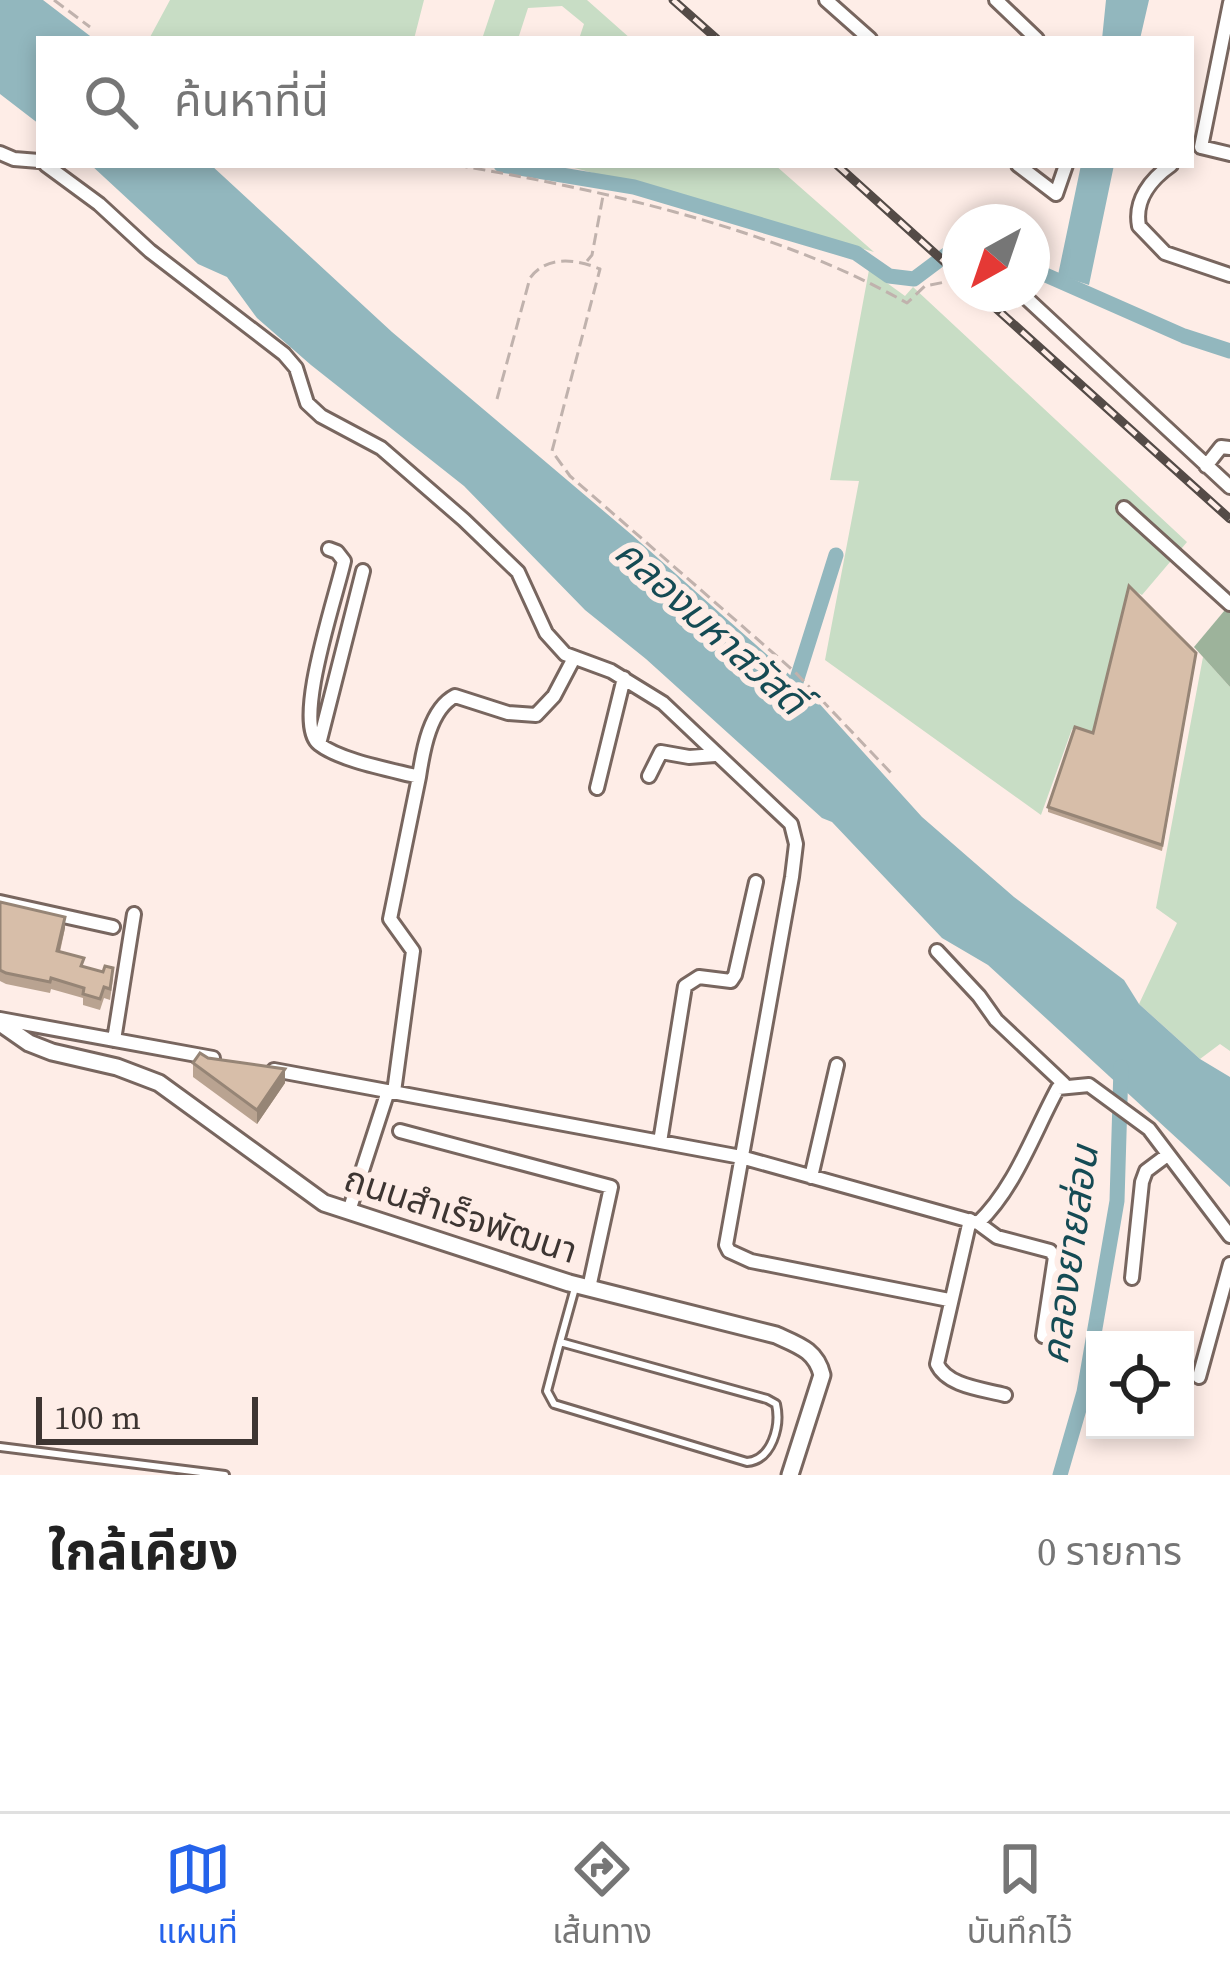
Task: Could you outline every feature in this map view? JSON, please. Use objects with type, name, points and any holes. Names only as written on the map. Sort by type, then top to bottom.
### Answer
[{"type":"street","points":[[826,0],[867,36]]},
{"type":"street","points":[[996,0],[1034,36]]},
{"type":"street","points":[[1230,3],[1196,150],[1230,154]]},
{"type":"street","points":[[0,153],[36,162]]},
{"type":"street","points":[[50,168],[284,354],[296,368],[307,403],[321,416],[381,448],[464,520],[518,572],[546,632],[565,654],[624,679],[663,703],[795,830],[792,877],[726,1245],[751,1261],[949,1300]]},
{"type":"street","points":[[1022,168],[1056,194],[1065,168]]},
{"type":"street","points":[[1168,168],[1147,188],[1138,207],[1139,226],[1166,253],[1230,274]]},
{"type":"street","points":[[1041,312],[1230,487]]},
{"type":"street","points":[[1206,466],[1221,447],[1230,448]]},
{"type":"street","points":[[1124,508],[1230,604]]},
{"type":"street","points":[[329,549],[344,560],[308,722],[319,744],[419,777]]},
{"type":"street","points":[[319,744],[363,572]]},
{"type":"street","points":[[349,1211],[391,1092],[413,951],[390,919],[435,719],[455,695],[522,716],[536,715],[554,696],[574,658]]},
{"type":"street","points":[[597,788],[624,679]]},
{"type":"street","points":[[650,776],[657,754],[663,752],[715,755]]},
{"type":"street","points":[[660,1142],[685,986],[699,977],[731,981],[756,882]]},
{"type":"street","points":[[0,902],[113,927]]},
{"type":"street","points":[[113,1040],[134,914]]},
{"type":"street","points":[[937,951],[996,1020],[1064,1084]]},
{"type":"street","points":[[0,1021],[228,1061]]},
{"type":"street","name":"ถนนสำเร็จพัฒนา","points":[[0,1021],[29,1043],[159,1083],[323,1203],[583,1286],[776,1335],[807,1349],[819,1360],[822,1375],[790,1475]]},
{"type":"street","points":[[250,1065],[741,1157],[974,1222],[998,1237],[1055,1257],[1043,1336]]},
{"type":"street","points":[[811,1177],[837,1065]]},
{"type":"street","points":[[1005,1395],[940,1373],[937,1364],[949,1300],[974,1222],[991,1212],[1058,1088],[1088,1084],[1132,1114],[1230,1236]]},
{"type":"street","points":[[400,1131],[611,1187],[583,1286]]},
{"type":"street","points":[[1132,1278],[1142,1182],[1164,1151]]},
{"type":"street","points":[[1199,1377],[1230,1264]]},
{"type":"lane","points":[[0,1036],[29,1043]]},
{"type":"lane","points":[[560,1342],[767,1399],[776,1404],[778,1414],[768,1451],[758,1461],[747,1462],[554,1404],[547,1391],[560,1342],[583,1286]]},
{"type":"lane","points":[[0,1447],[225,1475]]},
{"type":"path","points":[[54,0],[90,27]]},
{"type":"path","points":[[472,168],[604,192],[779,247],[867,280],[907,303],[925,286],[942,283]]},
{"type":"path","points":[[585,262],[592,255],[604,192]]},
{"type":"path","points":[[497,399],[530,278],[539,265],[585,262],[601,269],[552,451],[570,476],[795,672],[890,773]]},
{"type":"green space","points":[[170,0],[424,0],[415,36],[151,36]]},
{"type":"green space","points":[[495,0],[587,0],[628,36],[580,36],[584,24],[562,6],[528,8],[519,36],[483,36]]},
{"type":"green space","points":[[574,168],[778,168],[874,252]]},
{"type":"green space","points":[[869,270],[905,296],[913,287],[1187,542],[1142,595],[1133,590],[1097,732],[1072,729],[1041,815],[825,660],[859,481],[830,480]]},
{"type":"green space","points":[[1230,604],[1230,687],[1194,647]]},
{"type":"green space","points":[[1203,657],[1230,687],[1230,1051],[1220,1044],[1200,1059],[1139,1004],[1177,923],[1156,908]]},
{"type":"water","points":[[0,0],[43,0],[90,36],[36,36],[36,122],[0,94]]},
{"type":"water","points":[[1106,0],[1149,0],[1141,36],[1102,36]]},
{"type":"water","name":"คลองมหาสวัสดิ์","points":[[94,168],[214,168],[392,332],[807,690],[922,817],[1014,897],[1124,980],[1139,1004],[1200,1059],[1230,1077],[1230,1187],[988,965],[942,938],[832,822],[585,610],[464,486],[257,318],[227,277],[198,264]]},
{"type":"water","points":[[1080,168],[1113,168],[1089,285],[1058,275]]},
{"type":"building","points":[[1129,586],[1196,653],[1162,845],[1048,807],[1075,727],[1093,733]]},
{"type":"building","points":[[0,902],[65,917],[57,951],[84,958],[81,966],[103,972],[105,966],[113,968],[110,989],[104,987],[100,999],[83,994],[84,988],[51,978],[50,982],[0,970]]},
{"type":"building","points":[[200,1053],[285,1069],[257,1110],[193,1063]]},
{"type":"waterway","points":[[519,168],[634,187],[856,253],[889,276],[914,279],[942,258]]},
{"type":"waterway","points":[[1050,277],[1184,336],[1230,351]]},
{"type":"waterway","name":"คลองมหาสวัสดิ์","points":[[790,701],[836,555]]},
{"type":"waterway","name":"คลองยายส่อน","points":[[1060,1475],[1084,1392],[1117,1201],[1121,1067]]},
{"type":"railway","points":[[673,0],[714,36]]},
{"type":"railway","points":[[840,168],[942,260]]},
{"type":"railway","points":[[1000,312],[1230,519]]}]
